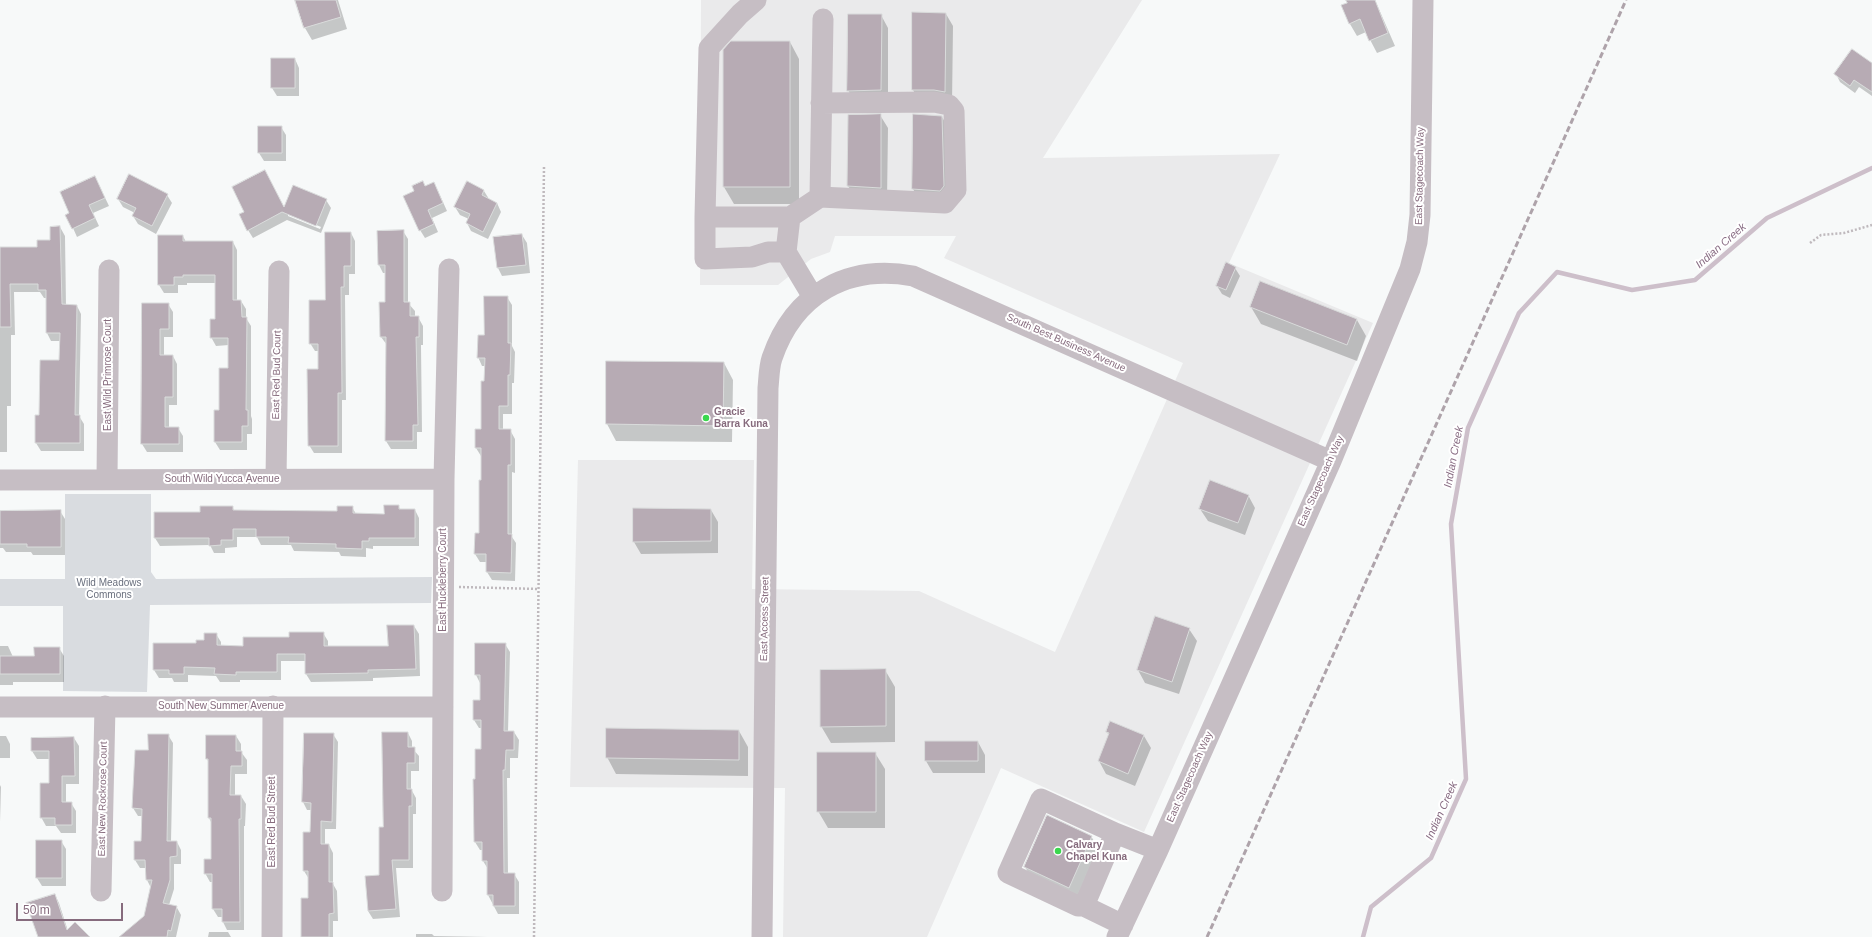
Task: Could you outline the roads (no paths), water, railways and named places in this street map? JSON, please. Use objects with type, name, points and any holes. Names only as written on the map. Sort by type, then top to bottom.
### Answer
[{"type":"street","points":[[756,0],[740,14],[709,48],[704,259],[752,257],[768,252],[786,252]]},
{"type":"street","name":"East Stagecoach Way","points":[[1120,931],[1158,850],[1331,461],[1410,269],[1417,242],[1420,215],[1423,0]]},
{"type":"street","points":[[820,197],[823,19]]},
{"type":"street","points":[[706,217],[790,217],[820,197],[945,202],[956,190],[954,111],[949,104],[934,102],[821,103]]},
{"type":"street","points":[[790,217],[786,252],[807,303]]},
{"type":"street","name":"East Huckleberry Court","points":[[442,891],[444,479],[449,269]]},
{"type":"street","name":"East Wild Primrose Court","points":[[107,479],[109,270]]},
{"type":"street","name":"East Red Bud Court","points":[[276,479],[279,271]]},
{"type":"street","name":"South Best Business Avenue","points":[[807,303],[827,287],[860,275],[878,272],[913,276],[1331,461]]},
{"type":"street","name":"East Access Street","points":[[762,937],[768,388],[771,359],[790,323],[807,303]]},
{"type":"street","name":"South Wild Yucca Avenue","points":[[0,480],[444,479]]},
{"type":"street","name":"East New Rockrose Court","points":[[102,891],[105,706]]},
{"type":"street","name":"East Red Bud Street","points":[[272,937],[273,706]]},
{"type":"street","name":"South New Summer Avenue","points":[[0,707],[443,707]]},
{"type":"street","points":[[1120,931],[1084,906],[1078,906],[1008,873],[1041,799],[1115,833],[1158,850]]},
{"type":"street","points":[[1084,906],[1115,833]]},
{"type":"waterway","name":"Indian Creek","points":[[1363,937],[1371,907],[1431,858],[1466,779],[1451,524],[1468,428],[1519,313],[1557,272],[1632,290],[1695,280],[1767,218],[1872,168]]},
{"type":"railway","points":[[1207,937],[1626,0]]},
{"type":"place","name":"Gracie Barra Kuna","points":[[706,418]]},
{"type":"place","name":"Calvary Chapel Kuna","points":[[1058,851]]},
{"type":"park label","name":"Wild Meadows Commons","points":[[109,588]]}]
